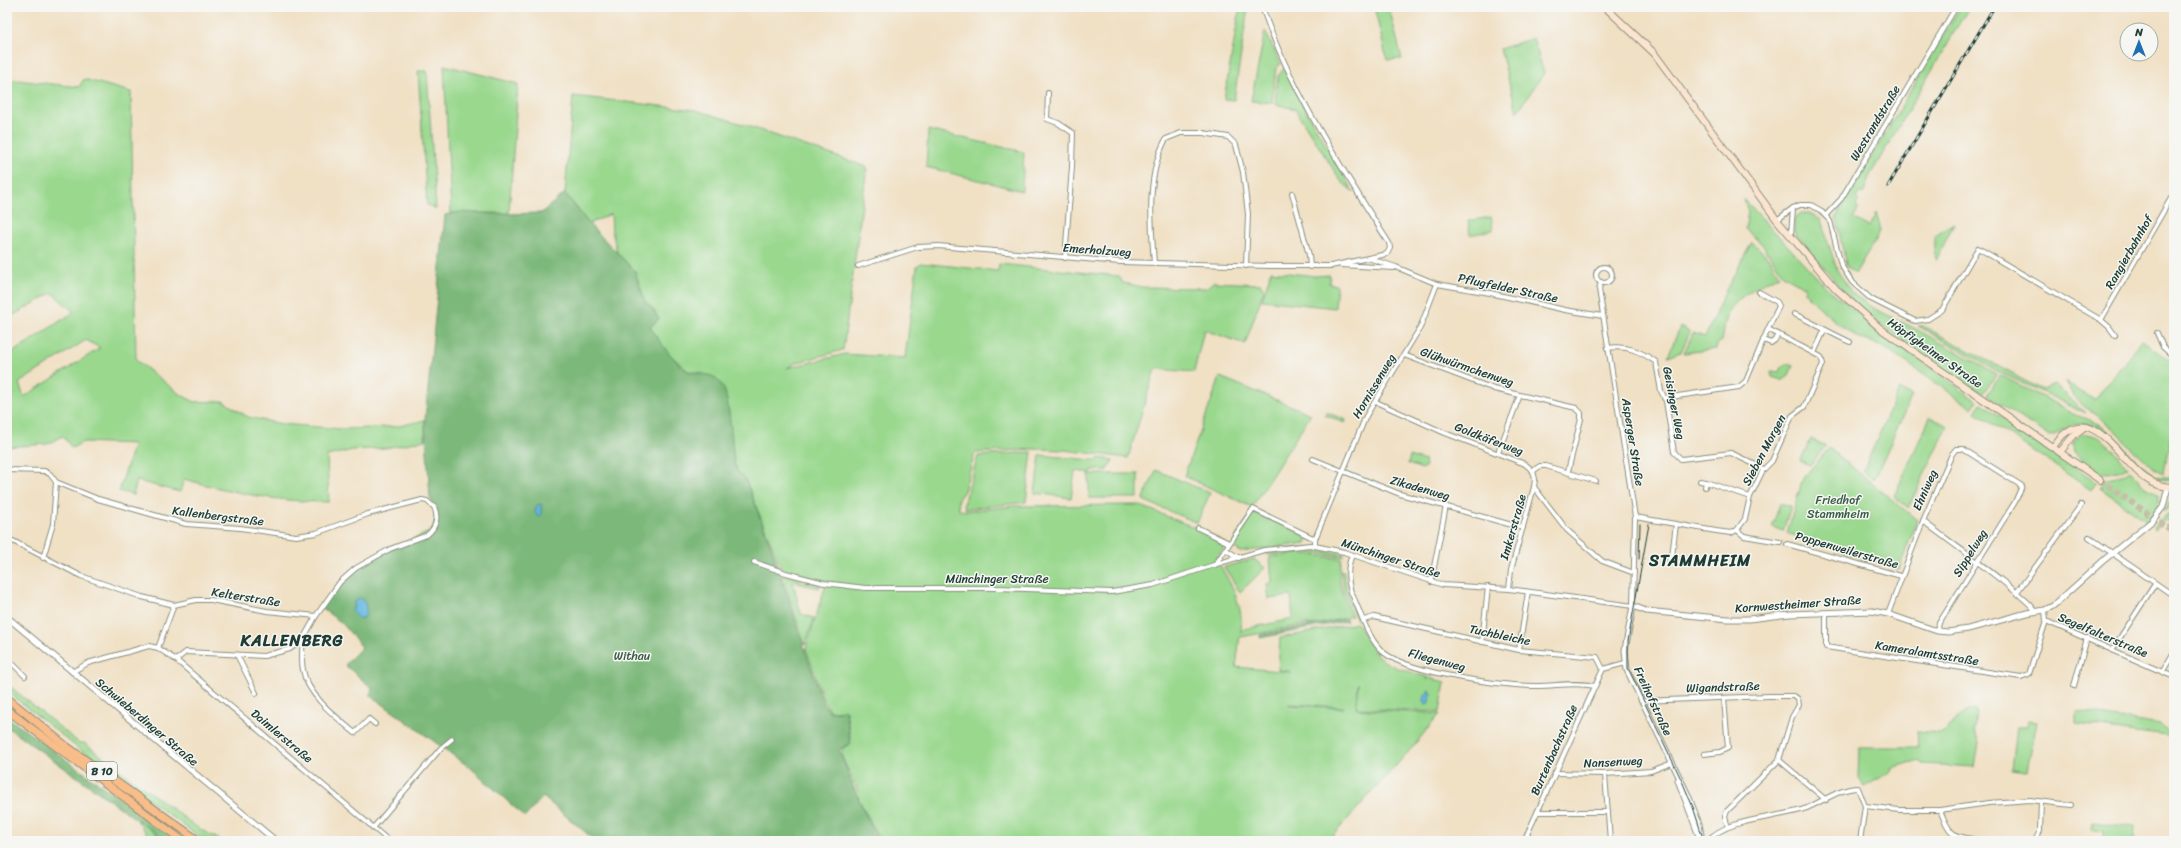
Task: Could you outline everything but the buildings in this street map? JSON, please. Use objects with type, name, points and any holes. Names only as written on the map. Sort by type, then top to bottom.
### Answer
[{"type":"highway","name":"B 10","points":[[7,698],[66,746],[199,841]]},
{"type":"highway","name":"B 10","points":[[7,710],[183,841]]},
{"type":"main road","name":"Höpfigheimer Straße","points":[[1605,7],[1654,53],[1777,220],[1830,283],[1881,328],[2100,480]]},
{"type":"main road","points":[[2053,448],[2069,431],[2084,428]]},
{"type":"main road","points":[[2060,452],[2075,434],[2084,428]]},
{"type":"main road","name":"Kornwestheimer Straße","points":[[2084,428],[2097,431],[2106,437],[2146,479],[2171,487]]},
{"type":"street","name":"Emerholzweg","points":[[1262,7],[1283,58],[1305,104],[1343,171],[1389,243],[1390,248],[1386,254],[1339,265]]},
{"type":"street","name":"Westrandstraße","points":[[1826,215],[1842,199],[1956,7]]},
{"type":"street","points":[[1048,93],[1047,119],[1058,123],[1073,134],[1065,258]]},
{"type":"street","points":[[1154,263],[1151,239],[1154,178],[1158,153],[1166,139],[1181,132],[1203,132],[1228,137],[1236,145],[1243,172],[1248,214],[1246,266]]},
{"type":"street","points":[[1292,193],[1309,255],[1310,266]]},
{"type":"street","name":"Rangierbahnhof","points":[[2101,320],[2174,193]]},
{"type":"street","points":[[1777,220],[1793,208],[1800,205],[1811,205],[1826,215],[1832,228],[1841,265],[1852,282],[1871,299],[1915,321],[1928,319],[1942,310],[1978,248],[2101,320],[2109,326],[2115,335]]},
{"type":"street","points":[[1791,238],[1793,208]]},
{"type":"street","name":"Emerholzweg","points":[[858,266],[918,247],[938,246],[1065,258],[1154,263],[1246,266],[1339,265],[1404,270]]},
{"type":"street","name":"Emerholzweg","points":[[1366,258],[1411,273]]},
{"type":"street","name":"Pflugfelder Straße","points":[[1411,273],[1437,284],[1490,293],[1565,310],[1603,316]]},
{"type":"street","name":"Asperger Straße","points":[[1601,282],[1599,289],[1607,348],[1635,517],[1633,606]]},
{"type":"street","name":"Hornissenweg","points":[[1315,546],[1315,539],[1366,416],[1376,402],[1420,328],[1437,284]]},
{"type":"street","points":[[1664,398],[1739,387],[1746,381],[1779,306],[1777,302],[1759,292]]},
{"type":"street","points":[[1794,314],[1821,327],[1824,331],[1850,342]]},
{"type":"street","points":[[1768,329],[1814,353],[1824,331]]},
{"type":"street","points":[[2157,333],[2163,348],[2174,357]]},
{"type":"street","points":[[1763,340],[1770,342],[1775,340],[1778,334]]},
{"type":"street","name":"Geisinger Weg","points":[[1607,348],[1627,347],[1656,362],[1674,452],[1681,459],[1731,453],[1760,467],[1763,470]]},
{"type":"street","name":"Sieben Morgen","points":[[1737,530],[1745,518],[1750,497],[1763,470],[1772,460],[1792,416],[1804,407],[1821,370],[1823,364],[1821,357],[1814,353]]},
{"type":"street","name":"Glühwürmchenweg","points":[[1404,355],[1494,389],[1572,407],[1581,413],[1568,471]]},
{"type":"street","points":[[1498,453],[1520,395]]},
{"type":"street","name":"Goldkäferweg","points":[[1376,402],[1392,410],[1525,464],[1532,470],[1540,466],[1546,466],[1568,471],[1596,481]]},
{"type":"street","name":"Ehniweg","points":[[1888,614],[1901,576],[1923,521],[1956,449],[1963,448],[2022,486]]},
{"type":"street","name":"Zikadenweg","points":[[1313,459],[1400,494],[1523,528]]},
{"type":"street","name":"Kallenbergstraße","points":[[7,470],[44,471],[50,474],[56,482],[98,499],[186,524],[240,528],[296,536],[316,533],[368,514],[404,504],[422,500],[432,504],[436,510],[436,522],[433,530],[427,535],[376,556],[356,568],[340,582],[316,616]]},
{"type":"street","name":"Imkerstraße","points":[[1509,589],[1511,570],[1534,487],[1535,479],[1532,470]]},
{"type":"street","points":[[1700,481],[1706,485],[1750,497]]},
{"type":"street","points":[[43,558],[53,524],[56,482]]},
{"type":"street","name":"Sippelweg","points":[[1937,631],[1938,623],[2015,502],[2022,486]]},
{"type":"street","points":[[1534,487],[1567,530],[1596,556],[1602,561],[1634,573]]},
{"type":"street","name":"Kornwestheimer Straße","points":[[1633,606],[1646,611],[1728,619],[1749,619],[1790,614],[1826,614],[1872,611],[1888,614],[1937,631],[1948,632],[1968,629],[2035,611],[2045,610],[2053,606],[2158,515],[2171,487]]},
{"type":"street","points":[[2017,592],[2081,505]]},
{"type":"street","points":[[1431,582],[1446,506]]},
{"type":"street","points":[[1214,566],[1253,509],[1315,539]]},
{"type":"street","points":[[1635,517],[1727,533],[1737,530]]},
{"type":"street","points":[[1923,521],[2017,592],[2032,605],[2035,611]]},
{"type":"street","points":[[1676,524],[1670,557],[1676,560],[1676,563]]},
{"type":"street","points":[[1198,528],[1229,544]]},
{"type":"street","name":"Poppenweilerstraße","points":[[1737,530],[1744,536],[1780,542]]},
{"type":"street","points":[[2089,537],[2174,596]]},
{"type":"street","name":"Kelterstraße","points":[[7,538],[43,558],[105,586],[174,605],[196,600],[211,600],[267,612],[316,616]]},
{"type":"street","name":"Poppenweilerstraße","points":[[1787,544],[1901,576]]},
{"type":"street","name":"Münchinger Straße","points":[[754,562],[786,574],[824,583],[860,588],[1004,588],[1112,592],[1153,586],[1239,558],[1274,549],[1293,546],[1315,546],[1352,555],[1443,585],[1509,589],[1633,606]]},
{"type":"street","points":[[1225,549],[1239,558]]},
{"type":"street","name":"Fliegenweg","points":[[1352,555],[1348,568],[1349,584],[1374,642],[1387,655],[1433,671],[1477,681],[1506,684],[1594,686]]},
{"type":"street","points":[[2112,650],[2155,584]]},
{"type":"street","points":[[1482,642],[1488,587]]},
{"type":"street","points":[[1519,650],[1528,592]]},
{"type":"street","points":[[72,672],[88,663],[110,655],[149,646],[158,648],[174,605]]},
{"type":"street","name":"Freihofstraße","points":[[1633,606],[1625,650],[1625,663],[1641,701],[1693,807],[1702,841]]},
{"type":"street","points":[[2045,610],[2046,621]]},
{"type":"street","name":"Kameralamtsstraße","points":[[1826,614],[1826,647],[2025,677],[2029,674],[2046,621]]},
{"type":"street","points":[[176,660],[186,652],[264,656],[279,653],[290,649],[303,639],[316,616]]},
{"type":"street","name":"Schwieberdinger Straße","points":[[7,617],[276,841]]},
{"type":"street","name":"Tuchbleiche","points":[[1364,620],[1374,617],[1519,650],[1597,658],[1603,669]]},
{"type":"street","name":"Segelfalterstraße","points":[[2046,621],[2174,677]]},
{"type":"street","points":[[2074,686],[2087,638]]},
{"type":"street","points":[[303,639],[302,663],[304,677],[321,702],[355,733],[368,719],[375,724]]},
{"type":"street","name":"Daimlerstraße","points":[[158,648],[176,660],[389,841]]},
{"type":"street","points":[[2163,671],[2174,652]]},
{"type":"street","points":[[237,655],[256,693]]},
{"type":"street","points":[[7,658],[25,676]]},
{"type":"street","points":[[1603,669],[1625,663]]},
{"type":"street","name":"Burtenbachstraße","points":[[1524,841],[1603,669]]},
{"type":"street","name":"Wigandstraße","points":[[1641,701],[1794,696],[1798,699],[1799,704],[1792,717],[1779,760]]},
{"type":"street","points":[[1704,754],[1720,752],[1728,748],[1724,698]]},
{"type":"street","points":[[373,828],[440,748],[452,739]]},
{"type":"street","points":[[1728,827],[1725,817],[1727,811],[1779,760],[1826,800]]},
{"type":"street","name":"Nansenweg","points":[[1555,773],[1605,774],[1651,771],[1672,763]]},
{"type":"street","points":[[1605,774],[1610,841]]},
{"type":"street","points":[[1707,841],[1728,827],[1798,811],[1826,800],[1849,788],[1858,788],[1865,806],[1860,841]]},
{"type":"street","points":[[1865,806],[1899,810],[1940,810],[1989,803],[2030,800],[2071,805]]},
{"type":"street","points":[[2035,841],[2040,831],[2041,802]]},
{"type":"street","points":[[1940,810],[1949,832],[1955,836],[1982,841]]},
{"type":"street","points":[[1537,812],[1608,812]]},
{"type":"green space","points":[[1240,7],[1248,7],[1234,100],[1224,99]]},
{"type":"green space","points":[[1374,7],[1389,7],[1402,59],[1387,60]]},
{"type":"green space","points":[[1960,7],[1969,7],[1869,177],[1863,194],[1860,192],[1857,198],[1859,200],[1856,205],[1858,210],[1854,218],[1869,227],[1876,213],[1881,230],[1855,274],[1846,265],[1836,217]]},
{"type":"green space","points":[[1265,31],[1281,64],[1276,68],[1272,103],[1251,101]]},
{"type":"green space","points":[[1533,38],[1544,73],[1517,112],[1500,49]]},
{"type":"green space","points":[[444,65],[518,84],[509,213],[451,213]]},
{"type":"green space","points":[[1285,67],[1305,109],[1354,193],[1340,180],[1295,109],[1275,104],[1278,76]]},
{"type":"green space","points":[[418,71],[427,71],[436,209],[427,205]]},
{"type":"green space","points":[[7,79],[79,87],[84,79],[131,92],[136,360],[181,395],[195,402],[223,401],[248,417],[282,424],[342,429],[399,426],[425,420],[425,440],[386,448],[353,450],[327,456],[329,502],[310,502],[256,496],[184,479],[180,492],[137,481],[133,495],[119,491],[134,444],[83,442],[72,448],[63,436],[47,444],[7,447],[7,356],[74,312],[52,293],[7,319]],"holes":[[[86,340],[100,348],[24,397],[19,383]]]},
{"type":"green space","points":[[573,96],[696,110],[736,122],[867,167],[843,350],[795,363],[787,368],[845,354],[905,358],[917,266],[921,263],[998,271],[999,264],[1119,276],[1123,283],[1142,287],[1206,288],[1213,282],[1261,284],[1264,290],[1245,344],[1204,330],[1194,372],[1155,369],[1128,458],[1064,450],[1035,449],[975,453],[964,491],[958,499],[959,510],[966,511],[1015,506],[1139,505],[1203,531],[1224,542],[1224,548],[1213,563],[1220,565],[1236,597],[1241,614],[1241,632],[1244,629],[1293,619],[1291,596],[1269,599],[1267,584],[1272,583],[1270,557],[1300,553],[1342,559],[1340,567],[1341,588],[1352,616],[1308,627],[1308,624],[1241,637],[1240,635],[1236,667],[1290,672],[1278,670],[1280,638],[1357,623],[1371,647],[1384,661],[1401,669],[1428,677],[1427,680],[1429,678],[1445,682],[1440,712],[1357,708],[1358,683],[1356,709],[1440,714],[1410,750],[1328,841],[881,841],[859,800],[857,789],[842,757],[842,749],[851,743],[846,710],[830,711],[824,702],[806,648],[827,581],[782,571],[745,478],[738,473],[734,463],[725,392],[702,373],[688,371],[663,348],[650,327],[659,319],[652,308],[645,302],[635,271],[618,256],[612,231],[611,214],[589,224],[565,193]],"holes":[[[1289,704],[1343,707],[1344,708]]]},
{"type":"green space","points":[[928,130],[1024,152],[1022,191],[926,167]]},
{"type":"green space","name":"Withau","points":[[565,193],[589,224],[635,271],[645,302],[652,308],[659,319],[650,327],[668,351],[683,368],[693,373],[711,376],[719,381],[723,387],[729,411],[734,463],[738,473],[745,478],[771,547],[823,704],[830,712],[845,710],[850,743],[839,750],[859,801],[879,841],[596,841],[543,797],[525,817],[472,769],[370,695],[372,688],[345,665],[362,647],[342,623],[321,608],[340,582],[366,561],[433,530],[436,510],[430,498],[425,420],[445,215],[459,212],[498,214],[541,213]]},
{"type":"green space","points":[[1744,199],[1826,287],[1894,342],[1977,401],[1972,408],[1881,345],[1859,338],[1849,332],[1830,317],[1804,292],[1805,287],[1784,276],[1762,244],[1745,229],[1748,212]]},
{"type":"green space","points":[[1801,213],[1810,213],[1821,220],[1837,270],[1853,294],[1873,308],[1916,329],[1997,374],[1983,393],[1966,385],[1933,363],[1878,323],[1848,296],[1794,232],[1794,219]]},
{"type":"green space","points":[[1491,217],[1493,230],[1470,235],[1468,221]]},
{"type":"green space","points":[[1954,223],[1936,261],[1934,246],[1935,238],[1937,234]]},
{"type":"green space","points":[[1752,242],[1768,257],[1779,275],[1749,292],[1736,303],[1727,316],[1722,341],[1717,344],[1716,349],[1684,353],[1693,333],[1705,337],[1725,292]]},
{"type":"green space","points":[[1271,271],[1315,276],[1330,275],[1329,284],[1337,285],[1335,308],[1262,300]]},
{"type":"green space","points":[[1918,326],[1923,326],[2042,390],[2054,385],[2086,413],[2001,373]]},
{"type":"green space","points":[[1680,327],[1690,332],[1681,352],[1668,356]]},
{"type":"green space","points":[[2142,340],[2174,363],[2174,432],[2170,439],[2164,473],[2151,467],[2097,414],[2086,408],[2073,396],[2066,381],[2075,389],[2095,400]]},
{"type":"green space","points":[[1788,364],[1793,366],[1789,375],[1782,380],[1772,377],[1771,371],[1780,372],[1782,367]]},
{"type":"green space","points":[[2000,375],[2077,415],[2103,426],[2136,460],[2133,462],[2114,441],[2100,430],[2092,426],[2083,424],[2073,425],[2056,435],[2048,436],[1987,395]]},
{"type":"green space","points":[[1220,377],[1311,414],[1252,507],[1184,476]]},
{"type":"green space","points":[[1899,390],[1912,395],[1874,480],[1863,471]]},
{"type":"green space","points":[[1981,403],[2097,482],[2091,490],[1975,412]]},
{"type":"green space","points":[[1326,412],[1346,420],[1345,423],[1325,415]]},
{"type":"green space","points":[[1930,417],[1948,426],[1908,508],[1894,496]]},
{"type":"green space","points":[[2082,434],[2097,437],[2103,440],[2127,467],[2119,471],[2104,472],[2101,475],[2074,452],[2073,443]]},
{"type":"green space","points":[[1811,439],[1826,446],[1810,465],[1800,461]]},
{"type":"green space","name":"Friedhof Stammheim","points":[[1829,448],[1917,520],[1899,569],[1787,533],[1803,478]]},
{"type":"green space","points":[[1032,452],[1026,502],[965,509],[964,504],[978,456]]},
{"type":"green space","points":[[1040,455],[1092,460],[1098,460],[1099,458],[1113,460],[1107,470],[1092,470],[1091,473],[1075,471],[1071,498],[1035,493]]},
{"type":"green space","points":[[1410,456],[1425,461],[1426,466],[1422,469],[1408,464]]},
{"type":"green space","points":[[2137,462],[2155,476],[2174,478],[2174,482],[2154,478],[2135,463]]},
{"type":"green space","points":[[1156,470],[1210,493],[1197,523],[1143,500]]},
{"type":"green space","points":[[2130,470],[2146,486],[2159,494],[2157,509],[2147,521],[2100,488],[2107,478],[2122,475]]},
{"type":"green space","points":[[1089,474],[1138,474],[1138,498],[1089,498]]},
{"type":"green space","points":[[2174,493],[2174,504],[2164,512]]},
{"type":"green space","points":[[1780,503],[1791,506],[1783,531],[1772,527]]},
{"type":"green space","points":[[2174,509],[2174,526],[2165,520],[2154,529],[2153,526]]},
{"type":"green space","points":[[1253,512],[1309,537],[1306,543],[1241,552],[1233,547],[1237,535]]},
{"type":"green space","points":[[1292,549],[1314,549],[1344,554],[1343,557],[1303,551],[1268,555],[1266,552]]},
{"type":"green space","points":[[1254,559],[1265,568],[1240,592],[1224,567]]},
{"type":"green space","points":[[1341,571],[1344,571],[1347,591],[1361,619],[1357,620],[1344,592]]},
{"type":"green space","points":[[782,575],[820,585],[819,588],[793,582],[801,614],[814,618],[805,645]]},
{"type":"green space","points":[[1346,619],[1347,621],[1260,638],[1260,635]]},
{"type":"green space","points":[[7,684],[79,743],[84,743],[198,828],[222,841],[211,841],[198,836],[75,746],[7,691]]},
{"type":"green space","points":[[1965,711],[1976,711],[1974,730],[1979,742],[1975,767],[1922,764],[1920,760],[1891,768],[1892,771],[1864,787],[1858,779],[1859,747],[1918,747],[1917,731],[1942,733]]},
{"type":"green space","points":[[2076,711],[2160,725],[2174,737],[2076,724]]},
{"type":"green space","points":[[7,717],[178,841],[167,841],[7,727]]},
{"type":"green space","points":[[2028,721],[2037,722],[2027,771],[2011,769],[2016,727],[2027,727]]},
{"type":"green space","points":[[136,819],[167,841],[152,841]]},
{"type":"green space","points":[[2092,822],[2135,827],[2134,841],[2103,841],[2103,830],[2091,829]]},
{"type":"water","points":[[541,504],[541,515],[538,517],[535,512],[537,505]]},
{"type":"water","points":[[359,598],[365,603],[366,612],[365,617],[359,619],[352,612],[355,601]]},
{"type":"water","points":[[1429,690],[1432,693],[1428,704],[1424,704],[1423,699]]},
{"type":"tunnel","points":[[2100,480],[2174,532]]},
{"type":"tram line","points":[[1639,559],[1640,524]]},
{"type":"tram line","points":[[1649,524],[1628,641],[1628,668],[1682,781],[1693,807],[1704,841]]},
{"type":"railway","points":[[1888,186],[1994,7]]},
{"type":"district","name":"STAMMHEIM","points":[[1700,560]]},
{"type":"district","name":"KALLENBERG","points":[[292,640]]}]
